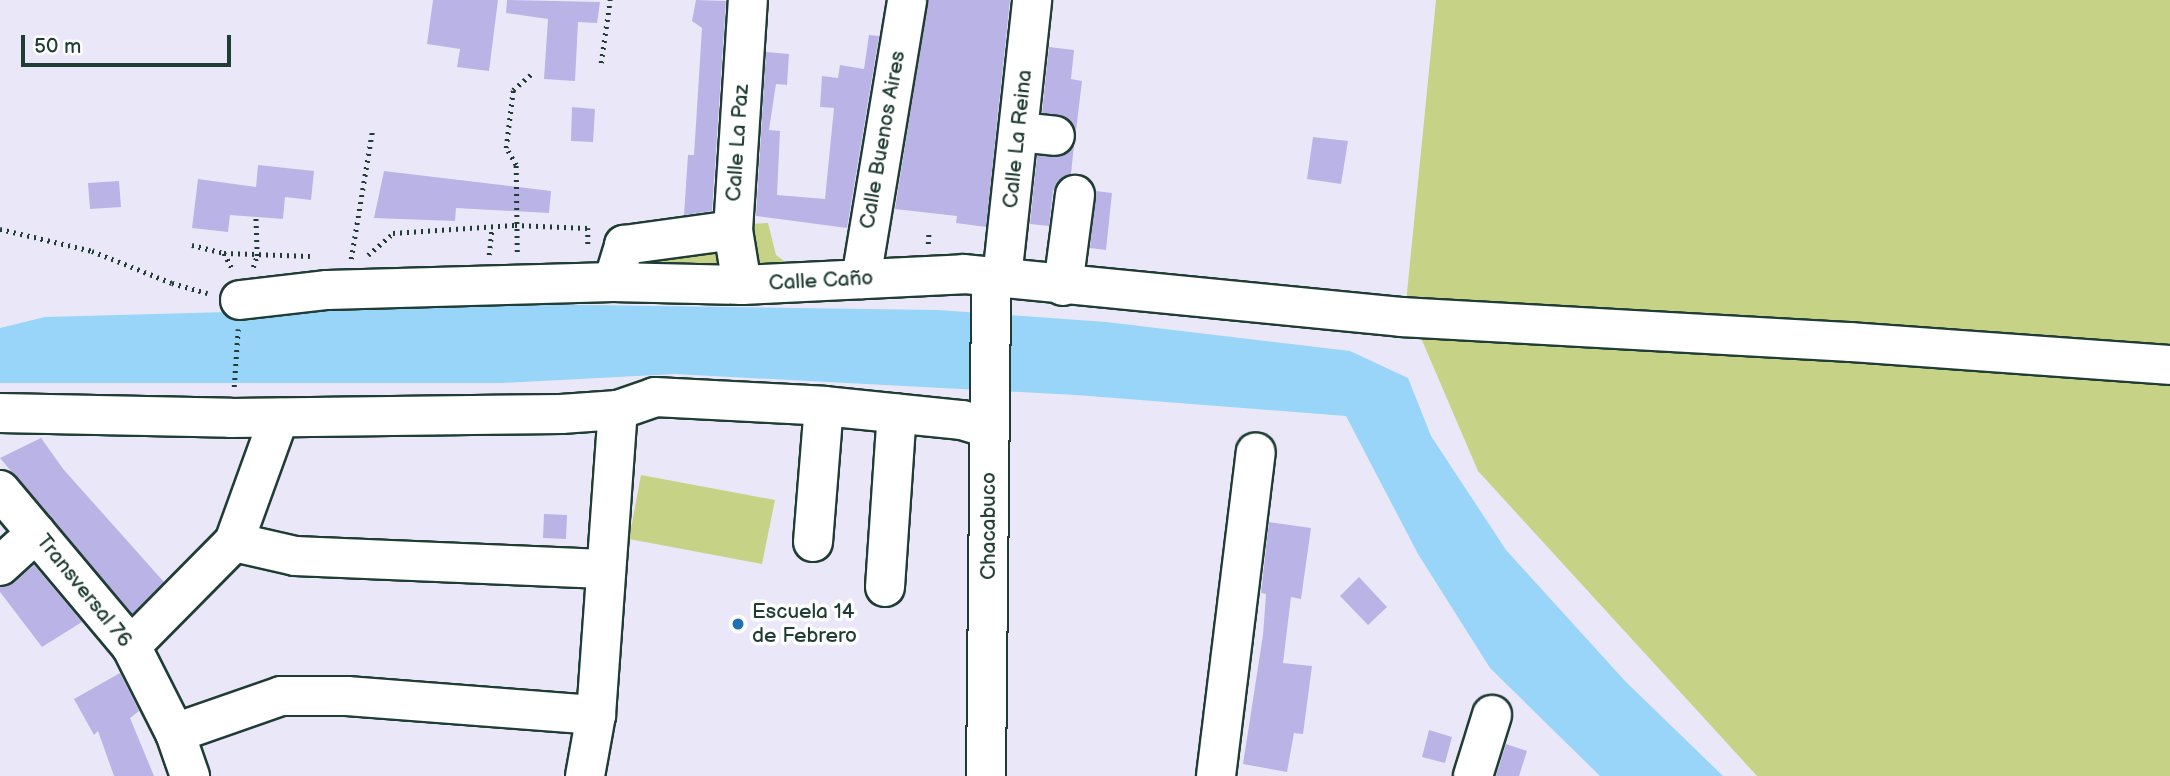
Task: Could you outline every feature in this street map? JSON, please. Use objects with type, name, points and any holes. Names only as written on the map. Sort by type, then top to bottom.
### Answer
[{"type":"street","name":"Calle La Paz","points":[[742,285],[733,230],[747,0]]},
{"type":"street","name":"Calle La Reina","points":[[995,284],[1037,134],[1032,0]]},
{"type":"street","name":"Calle Buenos Aires","points":[[861,279],[900,1]]},
{"type":"street","points":[[1063,286],[1075,195]]},
{"type":"street","points":[[613,282],[624,245],[733,230]]},
{"type":"street","name":"Calle Caño","points":[[239,312],[327,290],[613,282],[742,285],[964,274],[995,284],[1063,286],[1402,317],[1850,342],[2170,365]]},
{"type":"street","name":"Chacabuco","points":[[986,776],[988,419],[995,284]]},
{"type":"street","points":[[0,413],[279,418],[618,410],[655,397],[824,406],[988,419]]},
{"type":"street","points":[[813,542],[824,406]]},
{"type":"street","points":[[585,776],[596,715],[604,569],[618,410]]},
{"type":"street","points":[[884,587],[897,413]]},
{"type":"street","points":[[131,646],[234,542],[279,418]]},
{"type":"street","points":[[1216,776],[1256,452]]},
{"type":"street","name":"Transversal 76","points":[[0,490],[131,646],[175,733],[190,776]]},
{"type":"street","points":[[0,566],[36,533]]},
{"type":"street","points":[[234,542],[296,556],[604,569]]},
{"type":"street","points":[[175,733],[281,696],[347,696],[596,715]]},
{"type":"street","points":[[1473,776],[1492,715]]},
{"type":"path","points":[[601,63],[610,0]]},
{"type":"path","points":[[520,284],[515,225],[516,165],[506,148],[513,90],[534,72]]},
{"type":"path","points":[[352,257],[372,132]]},
{"type":"path","points":[[239,312],[257,256],[256,218]]},
{"type":"path","points":[[339,257],[368,255],[393,233],[515,225],[588,228]]},
{"type":"path","points":[[0,229],[92,251],[239,312]]},
{"type":"path","points":[[192,245],[223,253],[257,256],[325,256]]},
{"type":"path","points":[[223,253],[238,278],[239,312],[234,398]]},
{"type":"green space","points":[[1436,0],[2170,0],[2170,776],[1757,776],[1478,471],[1406,303]]},
{"type":"green space","points":[[768,223],[776,255],[788,264],[752,277],[750,224]]},
{"type":"green space","points":[[722,241],[728,267],[656,265],[656,258]]},
{"type":"green space","points":[[641,475],[775,500],[762,564],[629,539]]},
{"type":"water","points":[[519,304],[938,310],[1106,322],[1350,351],[1408,378],[1431,436],[1506,550],[1625,681],[1723,776],[1600,776],[1490,668],[1418,554],[1346,416],[1076,395],[675,374],[501,383],[0,383],[0,328],[45,317]]},
{"type":"building","points":[[433,0],[498,0],[489,71],[457,67],[460,49],[427,44]]},
{"type":"building","points":[[507,0],[600,2],[597,23],[578,22],[575,81],[544,79],[548,19],[506,13]]},
{"type":"building","points":[[696,0],[726,1],[712,211],[684,215],[688,155],[694,155],[702,28],[692,21]]},
{"type":"building","points":[[928,0],[1010,0],[986,227],[956,223],[957,216],[895,209]]},
{"type":"building","points":[[869,35],[879,36],[847,228],[756,216],[766,52],[789,54],[787,85],[776,84],[769,130],[780,131],[777,195],[825,199],[834,108],[820,107],[822,76],[838,78],[840,65],[864,69]]},
{"type":"building","points":[[1049,47],[1074,50],[1071,79],[1082,81],[1076,131],[1067,118],[1042,113]]},
{"type":"building","points":[[572,107],[595,109],[593,142],[571,141]]},
{"type":"building","points":[[1313,137],[1348,141],[1341,184],[1307,179]]},
{"type":"building","points":[[1074,145],[1071,174],[1058,181],[1053,191],[1049,226],[1030,224],[1037,156],[1063,156]]},
{"type":"building","points":[[258,165],[314,171],[311,200],[285,197],[283,219],[230,215],[228,232],[192,228],[198,179],[256,187]]},
{"type":"building","points":[[384,171],[551,191],[549,213],[456,208],[455,221],[374,218]]},
{"type":"building","points":[[119,181],[121,207],[90,209],[88,183]]},
{"type":"building","points":[[1096,191],[1112,193],[1106,250],[1090,248]]},
{"type":"building","points":[[41,438],[64,470],[164,582],[132,614],[0,458]]},
{"type":"building","points":[[544,514],[567,515],[566,539],[543,538]]},
{"type":"building","points":[[1269,522],[1311,528],[1301,599],[1291,597],[1283,663],[1312,666],[1303,734],[1294,733],[1287,772],[1243,764],[1263,635],[1266,594],[1261,593]]},
{"type":"building","points":[[34,565],[82,622],[42,647],[0,592],[0,587],[14,583]]},
{"type":"building","points":[[1359,577],[1387,607],[1368,625],[1340,596]]},
{"type":"building","points":[[120,673],[139,711],[130,718],[154,776],[114,776],[98,731],[94,735],[74,699]]},
{"type":"building","points":[[1429,730],[1452,737],[1445,763],[1422,757]]},
{"type":"building","points":[[1506,744],[1527,751],[1519,776],[1496,776]]},
{"type":"place","name":"Escuela 14 de Febrero","points":[[738,624]]}]
